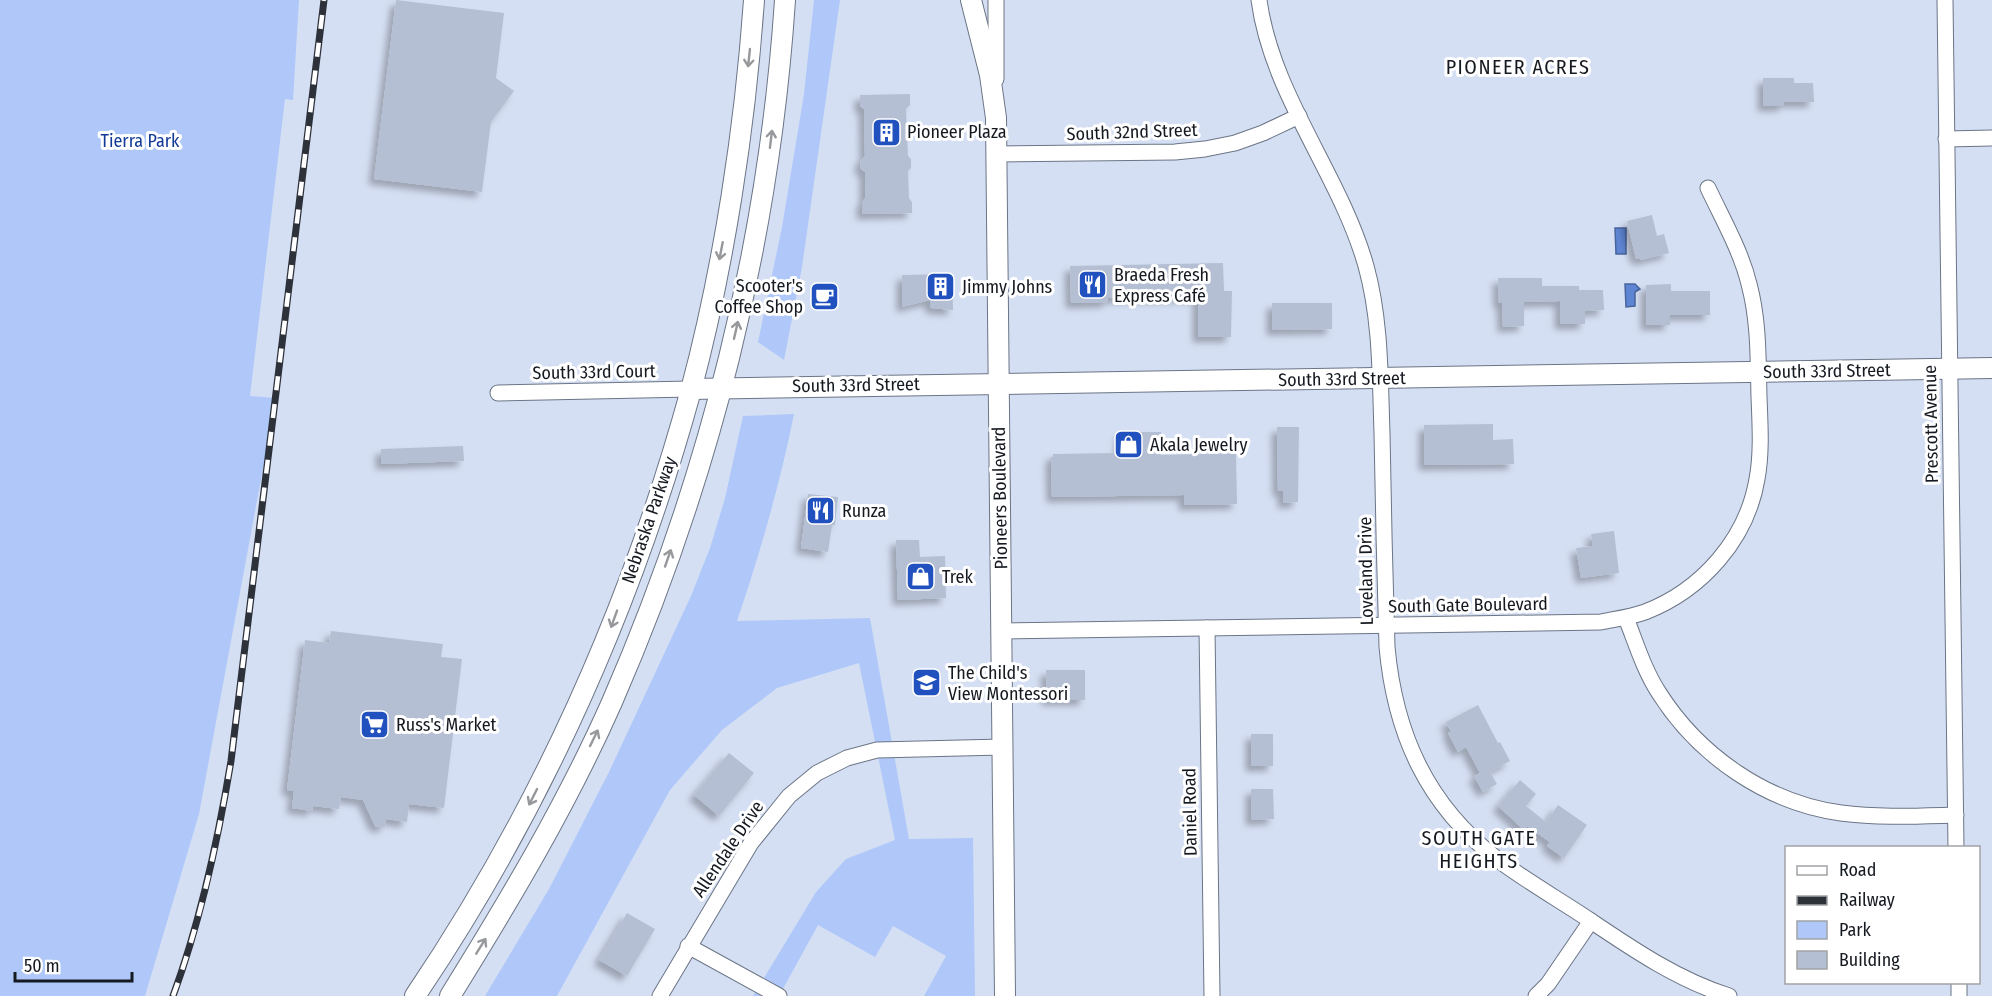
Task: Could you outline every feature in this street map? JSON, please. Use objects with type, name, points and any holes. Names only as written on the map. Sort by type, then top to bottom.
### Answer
[{"type":"main road","name":"Nebraska Parkway","points":[[415,996],[480,894],[522,819],[567,729],[606,642],[657,498],[691,389],[716,276],[730,201],[746,88],[754,0]]},
{"type":"main road","name":"Nebraska Parkway","points":[[450,996],[494,925],[541,841],[611,704],[663,573],[694,483],[722,387],[760,211],[776,101],[784,0]]},
{"type":"main road","points":[[971,0],[990,75],[996,118]]},
{"type":"main road","name":"Pioneers Boulevard","points":[[996,118],[1005,996]]},
{"type":"main road","name":"South 33rd Street","points":[[691,389],[1992,368]]},
{"type":"street","name":"Pioneers Boulevard","points":[[996,0],[996,118]]},
{"type":"street","name":"Loveland Drive","points":[[1259,0],[1269,43],[1282,80],[1352,228],[1366,265],[1373,299],[1380,379],[1386,626],[1390,679],[1396,708],[1411,750],[1437,798],[1476,842],[1499,860],[1640,954],[1677,975],[1729,996]]},
{"type":"street","name":"Prescott Avenue","points":[[1945,0],[1956,846]]},
{"type":"street","name":"South 32nd Street","points":[[997,154],[1175,152],[1205,149],[1234,143],[1263,133],[1299,116]]},
{"type":"street","points":[[1946,139],[1992,138]]},
{"type":"street","name":"South Gate Boulevard","points":[[1001,631],[1601,622],[1626,618],[1668,601],[1689,588],[1712,568],[1728,549],[1741,528],[1750,504],[1759,464],[1759,372],[1755,311],[1749,283],[1739,255],[1708,189]]},
{"type":"street","name":"South 33rd Court","points":[[498,393],[691,389]]},
{"type":"street","points":[[1626,618],[1642,662],[1679,721],[1726,765],[1751,781],[1777,795],[1805,805],[1840,813],[1869,816],[1956,815]]},
{"type":"street","name":"Daniel Road","points":[[1207,628],[1212,996]]},
{"type":"street","name":"Allendale Drive","points":[[660,996],[688,946],[758,834],[789,796],[817,773],[848,758],[877,750],[1003,747]]},
{"type":"street","points":[[1536,996],[1548,984],[1591,921]]},
{"type":"street","points":[[688,946],[779,996]]},
{"type":"green space","name":"Tierra Park","points":[[0,0],[299,0],[293,100],[285,99],[250,396],[276,398],[199,814],[145,996],[0,996]]},
{"type":"green space","points":[[814,0],[840,0],[802,267],[784,360],[758,342],[782,227],[804,94]]},
{"type":"green space","points":[[794,414],[769,518],[737,621],[870,618],[909,839],[973,838],[975,996],[924,996],[946,956],[893,926],[875,957],[818,925],[779,996],[753,996],[816,892],[846,859],[895,840],[859,663],[777,688],[722,730],[670,790],[557,996],[485,996],[549,889],[609,772],[691,596],[710,548],[725,498],[743,416]]},
{"type":"water","points":[[1615,228],[1626,228],[1626,254],[1616,254]]},
{"type":"water","points":[[1625,284],[1635,284],[1640,289],[1635,292],[1635,306],[1626,307]]},
{"type":"building","points":[[396,0],[504,13],[496,78],[514,91],[491,122],[482,192],[374,179]]},
{"type":"building","points":[[1763,78],[1794,78],[1794,83],[1813,83],[1814,102],[1784,102],[1784,106],[1763,106]]},
{"type":"building","name":"Pioneer Plaza","points":[[910,94],[910,105],[906,109],[908,156],[911,159],[911,168],[908,171],[909,198],[912,202],[912,213],[862,214],[862,203],[865,198],[865,172],[860,168],[861,160],[865,156],[864,109],[860,106],[860,95]]},
{"type":"building","points":[[1652,215],[1657,236],[1664,234],[1669,253],[1641,260],[1636,259],[1627,221]]},
{"type":"building","points":[[1223,263],[1224,291],[1232,291],[1231,337],[1198,337],[1198,297],[1108,298],[1108,302],[1071,303],[1070,266]]},
{"type":"building","points":[[952,274],[953,310],[931,308],[930,300],[902,307],[902,275]]},
{"type":"building","points":[[1498,278],[1542,278],[1542,286],[1579,286],[1579,290],[1603,290],[1604,310],[1585,311],[1585,324],[1560,324],[1560,301],[1524,302],[1524,326],[1503,327]]},
{"type":"building","points":[[1671,284],[1671,291],[1710,291],[1710,315],[1670,315],[1670,325],[1646,325],[1646,285]]},
{"type":"building","points":[[1272,303],[1332,303],[1332,329],[1272,330]]},
{"type":"building","points":[[1493,424],[1493,440],[1513,439],[1514,464],[1424,465],[1424,425]]},
{"type":"building","points":[[1277,427],[1299,427],[1298,502],[1283,503],[1283,491],[1278,491]]},
{"type":"building","points":[[1123,432],[1161,432],[1161,455],[1236,453],[1237,504],[1184,505],[1184,495],[1052,497],[1051,457],[1053,454],[1120,453],[1120,434]]},
{"type":"building","points":[[463,446],[464,461],[381,464],[381,449]]},
{"type":"building","name":"Runza","points":[[808,494],[838,497],[835,525],[832,525],[828,552],[801,548]]},
{"type":"building","points":[[1614,531],[1619,573],[1581,578],[1576,548],[1593,546],[1591,534]]},
{"type":"building","name":"Trek","points":[[896,540],[919,540],[920,557],[945,556],[946,598],[898,600]]},
{"type":"building","name":"Russ's Market","points":[[331,631],[443,644],[441,657],[462,659],[444,808],[409,804],[407,822],[386,819],[385,827],[375,826],[363,800],[341,797],[339,809],[313,806],[312,811],[292,808],[294,791],[287,790],[305,640],[329,643]]},
{"type":"building","points":[[1046,670],[1085,670],[1085,700],[1047,700]]},
{"type":"building","points":[[1478,705],[1510,761],[1490,772],[1497,784],[1483,792],[1474,776],[1480,773],[1466,747],[1458,752],[1448,733],[1451,732],[1446,722]]},
{"type":"building","points":[[1251,734],[1273,734],[1273,766],[1251,766]]},
{"type":"building","points":[[729,753],[754,773],[719,816],[694,795]]},
{"type":"building","points":[[1520,780],[1536,794],[1526,806],[1546,822],[1558,805],[1587,825],[1564,858],[1547,846],[1550,842],[1527,826],[1524,830],[1498,806]]},
{"type":"building","points":[[1251,789],[1273,789],[1274,819],[1251,820]]},
{"type":"building","points":[[627,913],[655,929],[627,976],[599,960]]},
{"type":"railway","points":[[173,996],[208,880],[231,761],[324,0]]},
{"type":"place","name":"Pioneer Plaza","points":[[886,132]]},
{"type":"place","name":"Braeda Fresh Express Café","points":[[1093,285]]},
{"type":"place","name":"Jimmy Johns","points":[[941,287]]},
{"type":"place","name":"Scooter's Coffee Shop","points":[[824,296]]},
{"type":"place","name":"Akala Jewelry","points":[[1129,445]]},
{"type":"place","name":"Runza","points":[[821,511]]},
{"type":"place","name":"Trek","points":[[921,577]]},
{"type":"place","name":"The Child's View Montessori","points":[[927,683]]},
{"type":"place","name":"Russ's Market","points":[[375,725]]},
{"type":"district","name":"PIONEER ACRES","points":[[1518,67]]},
{"type":"district","name":"SOUTH GATE HEIGHTS","points":[[1479,850]]}]
